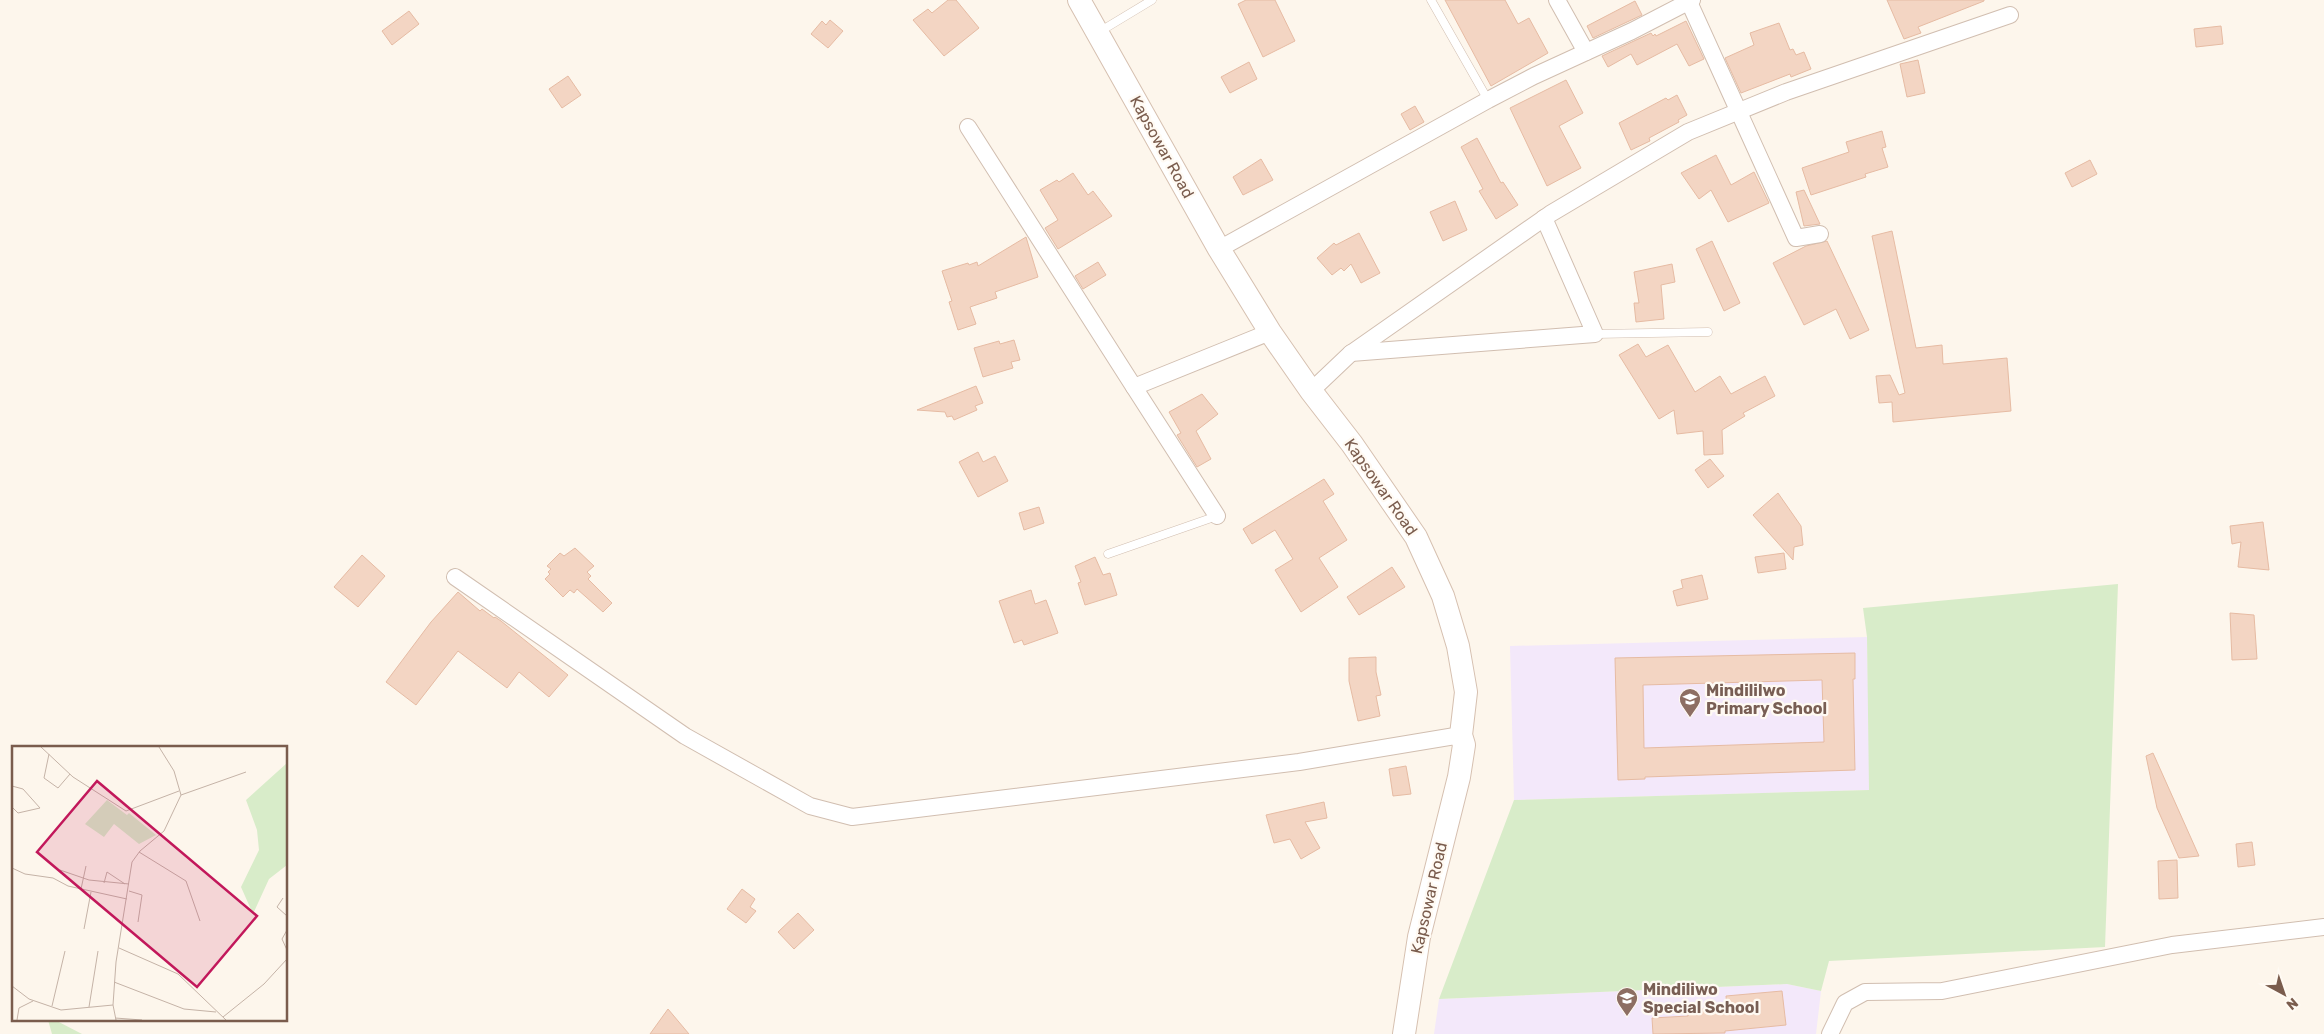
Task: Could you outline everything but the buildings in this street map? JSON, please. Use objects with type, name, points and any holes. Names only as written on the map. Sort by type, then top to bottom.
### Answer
[{"type":"main road","name":"Kapsowar Road","points":[[1079,0],[1218,249],[1310,391],[1352,444],[1416,537],[1443,596],[1458,646],[1466,692],[1460,735],[1464,746],[1459,776],[1419,937],[1404,1034]]},
{"type":"street","points":[[1557,0],[1586,52]]},
{"type":"street","points":[[1218,249],[1488,100],[1691,1],[1796,238],[1820,234]]},
{"type":"street","points":[[1310,391],[1350,354],[1544,218],[1688,132],[1786,92],[2010,15]]},
{"type":"street","points":[[968,127],[1217,516]]},
{"type":"street","points":[[1350,354],[1595,334],[1544,218]]},
{"type":"street","points":[[1134,388],[1270,332]]},
{"type":"street","points":[[455,577],[685,736],[810,806],[852,817],[1299,762],[1460,735]]},
{"type":"street","points":[[1830,1034],[1845,1003],[1865,992],[1942,991],[2172,945],[2324,928]]},
{"type":"lane","points":[[1098,33],[1152,0]]},
{"type":"lane","points":[[1431,0],[1488,100]]},
{"type":"lane","points":[[1595,334],[1708,332]]},
{"type":"lane","points":[[1108,554],[1217,516]]},
{"type":"shaded area","name":"Mindililwo Primary School","points":[[1867,637],[1870,790],[1514,800],[1510,646]]},
{"type":"shaded area","name":"Mindiliwo Special School","points":[[1787,984],[1821,991],[1816,1034],[1434,1034],[1439,999]]},
{"type":"green space","points":[[2118,584],[2105,947],[1829,961],[1821,991],[1787,984],[1439,999],[1514,800],[1869,790],[1867,637],[1863,608]]},
{"type":"green space","points":[[49,1022],[59,1022],[82,1034],[52,1034]]},
{"type":"place","name":"Mindililwo Primary School","points":[[1690,718]]},
{"type":"place","name":"Mindiliwo Special School","points":[[1627,1017]]}]
